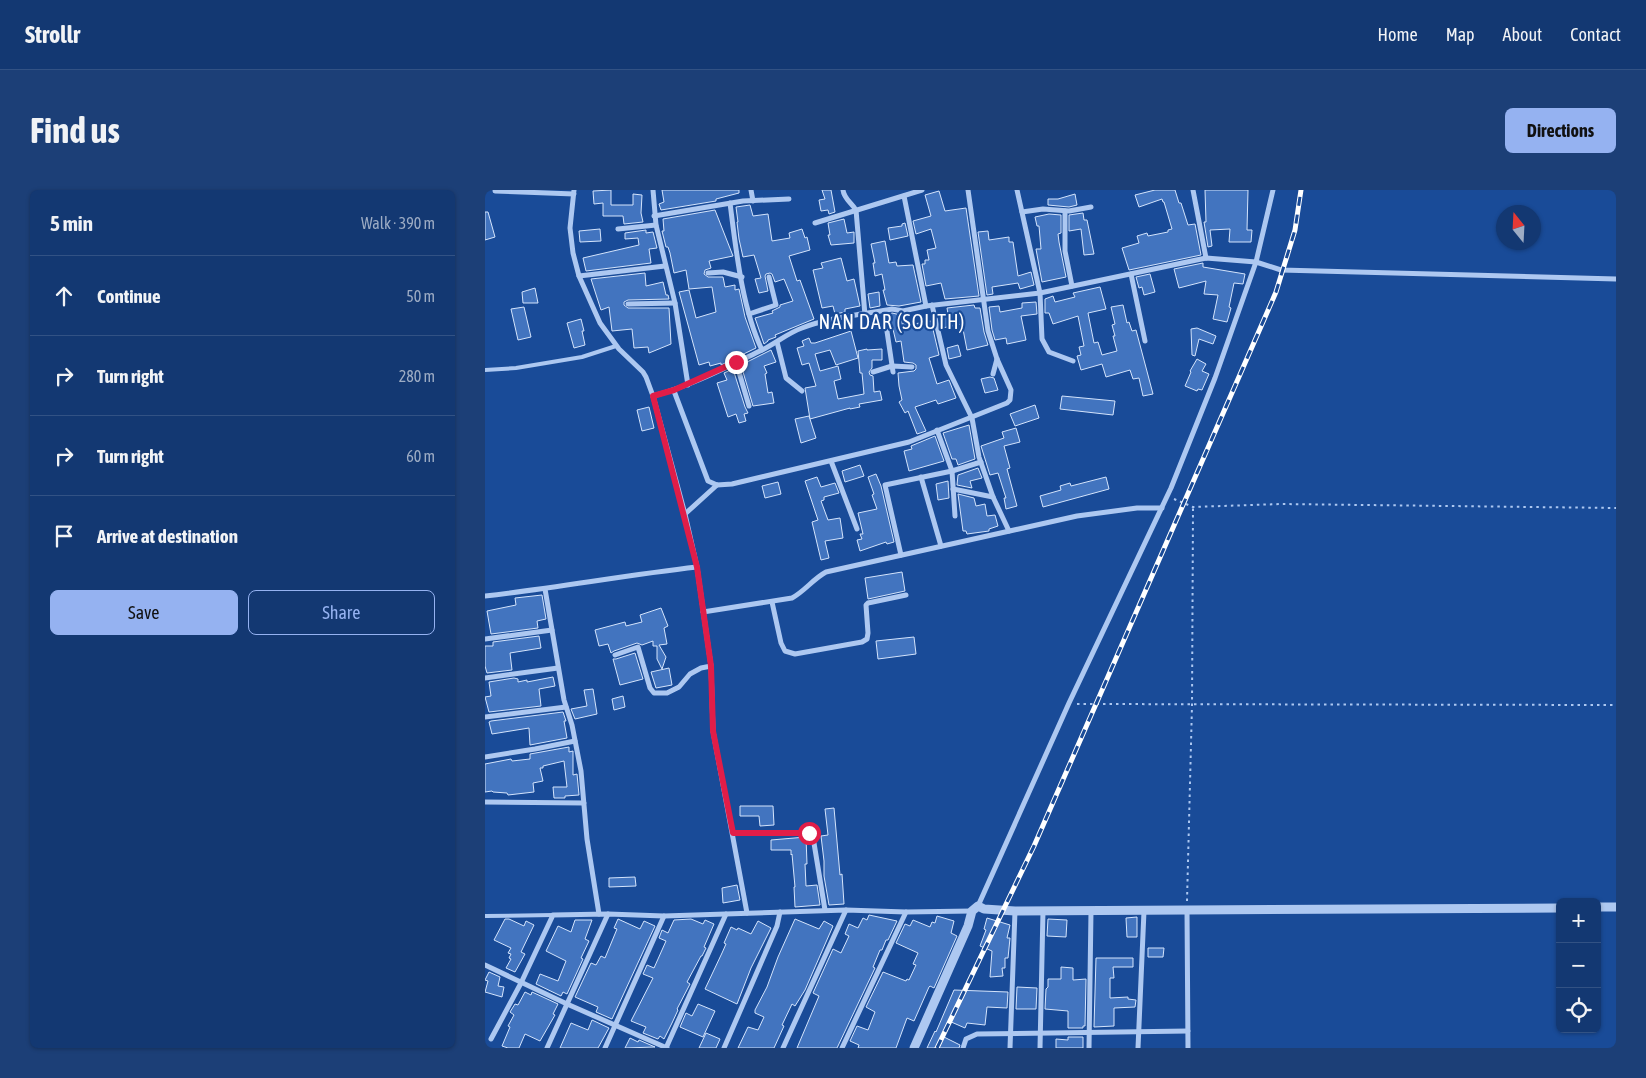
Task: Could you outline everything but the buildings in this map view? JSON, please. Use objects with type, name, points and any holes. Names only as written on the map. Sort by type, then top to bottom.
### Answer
[{"type":"street","points":[[653,190],[654,216],[675,304],[688,385]]},
{"type":"street","points":[[751,190],[753,201]]},
{"type":"street","points":[[843,190],[845,198],[857,210],[865,315]]},
{"type":"street","points":[[815,223],[922,190]]},
{"type":"street","points":[[674,390],[709,481],[717,485],[732,484],[909,442],[1007,403],[1010,400],[1011,390],[988,331],[968,190]]},
{"type":"street","points":[[1017,190],[1040,293],[1042,339],[1049,352],[1073,361]]},
{"type":"street","points":[[1193,190],[1206,258]]},
{"type":"street","points":[[914,1048],[975,908],[1069,703],[1162,508],[1215,378],[1257,262],[1273,190]]},
{"type":"street","points":[[495,191],[574,192],[570,228],[573,253],[579,276],[600,323],[616,346],[643,372],[653,396],[685,514],[697,567],[711,666],[713,731],[747,914]]},
{"type":"street","points":[[904,196],[929,305],[946,365],[972,418],[981,462],[993,497],[1009,531]]},
{"type":"street","points":[[654,216],[730,203],[789,199]]},
{"type":"street","points":[[730,203],[749,314],[762,350]]},
{"type":"street","points":[[1022,212],[1043,209],[1065,211],[1091,206]]},
{"type":"street","points":[[1065,211],[1065,252],[1072,286]]},
{"type":"street","points":[[618,229],[656,226]]},
{"type":"street","points":[[653,396],[688,385],[762,350],[800,329],[815,324],[892,309],[903,311],[929,305],[1040,293],[1206,258],[1257,262],[1281,270],[1616,279]]},
{"type":"street","points":[[579,276],[665,266]]},
{"type":"street","points":[[708,273],[723,272],[742,277]]},
{"type":"street","points":[[1131,274],[1145,341]]},
{"type":"street","points":[[749,314],[775,306],[769,277]]},
{"type":"street","points":[[628,304],[675,304]]},
{"type":"street","points":[[884,311],[893,369]]},
{"type":"street","points":[[777,342],[786,378],[802,391]]},
{"type":"street","points":[[993,374],[997,358]]},
{"type":"street","points":[[736,362],[749,406]]},
{"type":"street","points":[[873,372],[912,367]]},
{"type":"street","points":[[937,430],[952,472],[955,516]]},
{"type":"street","points":[[831,461],[857,528]]},
{"type":"street","points":[[901,556],[885,485],[952,472],[981,462]]},
{"type":"street","points":[[921,477],[941,546]]},
{"type":"street","points":[[685,514],[717,485]]},
{"type":"street","points":[[953,489],[993,497]]},
{"type":"street","points":[[703,612],[792,598],[802,593],[819,576],[826,572],[1077,516],[1137,508],[1162,508]]},
{"type":"street","points":[[485,596],[697,567]]},
{"type":"street","points":[[545,589],[558,668],[581,772],[587,839],[599,914]]},
{"type":"street","points":[[772,602],[781,643],[785,651],[795,654],[862,642],[867,639],[868,633],[866,612],[868,602],[906,595]]},
{"type":"street","points":[[485,639],[552,630]]},
{"type":"street","points":[[615,655],[639,647],[650,688],[655,693],[667,692],[679,687],[690,674],[701,668],[711,666]]},
{"type":"street","points":[[485,678],[558,668]]},
{"type":"street","points":[[485,717],[566,707]]},
{"type":"street","points":[[485,757],[575,741]]},
{"type":"street","points":[[485,802],[584,803]]},
{"type":"street","points":[[733,833],[809,833],[813,837],[825,910]]},
{"type":"street","points":[[1601,907],[1616,907]]},
{"type":"street","points":[[491,1039],[521,983],[553,915],[664,916],[825,910],[905,912],[975,908],[1015,911],[1556,908]]},
{"type":"street","points":[[783,1048],[845,910]]},
{"type":"street","points":[[1138,1048],[1144,910]]},
{"type":"street","points":[[1187,910],[1188,1048]]},
{"type":"street","points":[[1010,1048],[1015,911]]},
{"type":"street","points":[[1040,1048],[1043,911]]},
{"type":"street","points":[[1089,1048],[1091,911]]},
{"type":"street","points":[[724,1048],[777,926],[780,912]]},
{"type":"street","points":[[842,1048],[905,912]]},
{"type":"street","points":[[547,1048],[608,914]]},
{"type":"street","points":[[485,965],[666,1048],[726,914]]},
{"type":"street","points":[[605,1048],[664,916]]},
{"type":"street","points":[[963,1048],[966,1039],[977,1034],[1089,1034],[1188,1031]]},
{"type":"lane","points":[[485,370],[516,368],[582,357],[616,346]]},
{"type":"lane","points":[[485,916],[553,915]]},
{"type":"path","points":[[1167,496],[1193,507],[1281,504],[1616,508]]},
{"type":"path","points":[[1187,910],[1192,705],[1193,507]]},
{"type":"path","points":[[1069,703],[1192,705],[1616,705]]},
{"type":"railway","points":[[937,1048],[1034,846],[1276,292],[1295,230],[1301,190]]},
{"type":"district","name":"NAN DAR (SOUTH)","points":[[892,322]]},
{"type":"route","points":[[736,362],[688,385],[653,396],[685,514],[697,567],[711,666],[713,731],[733,833],[809,833]]}]
